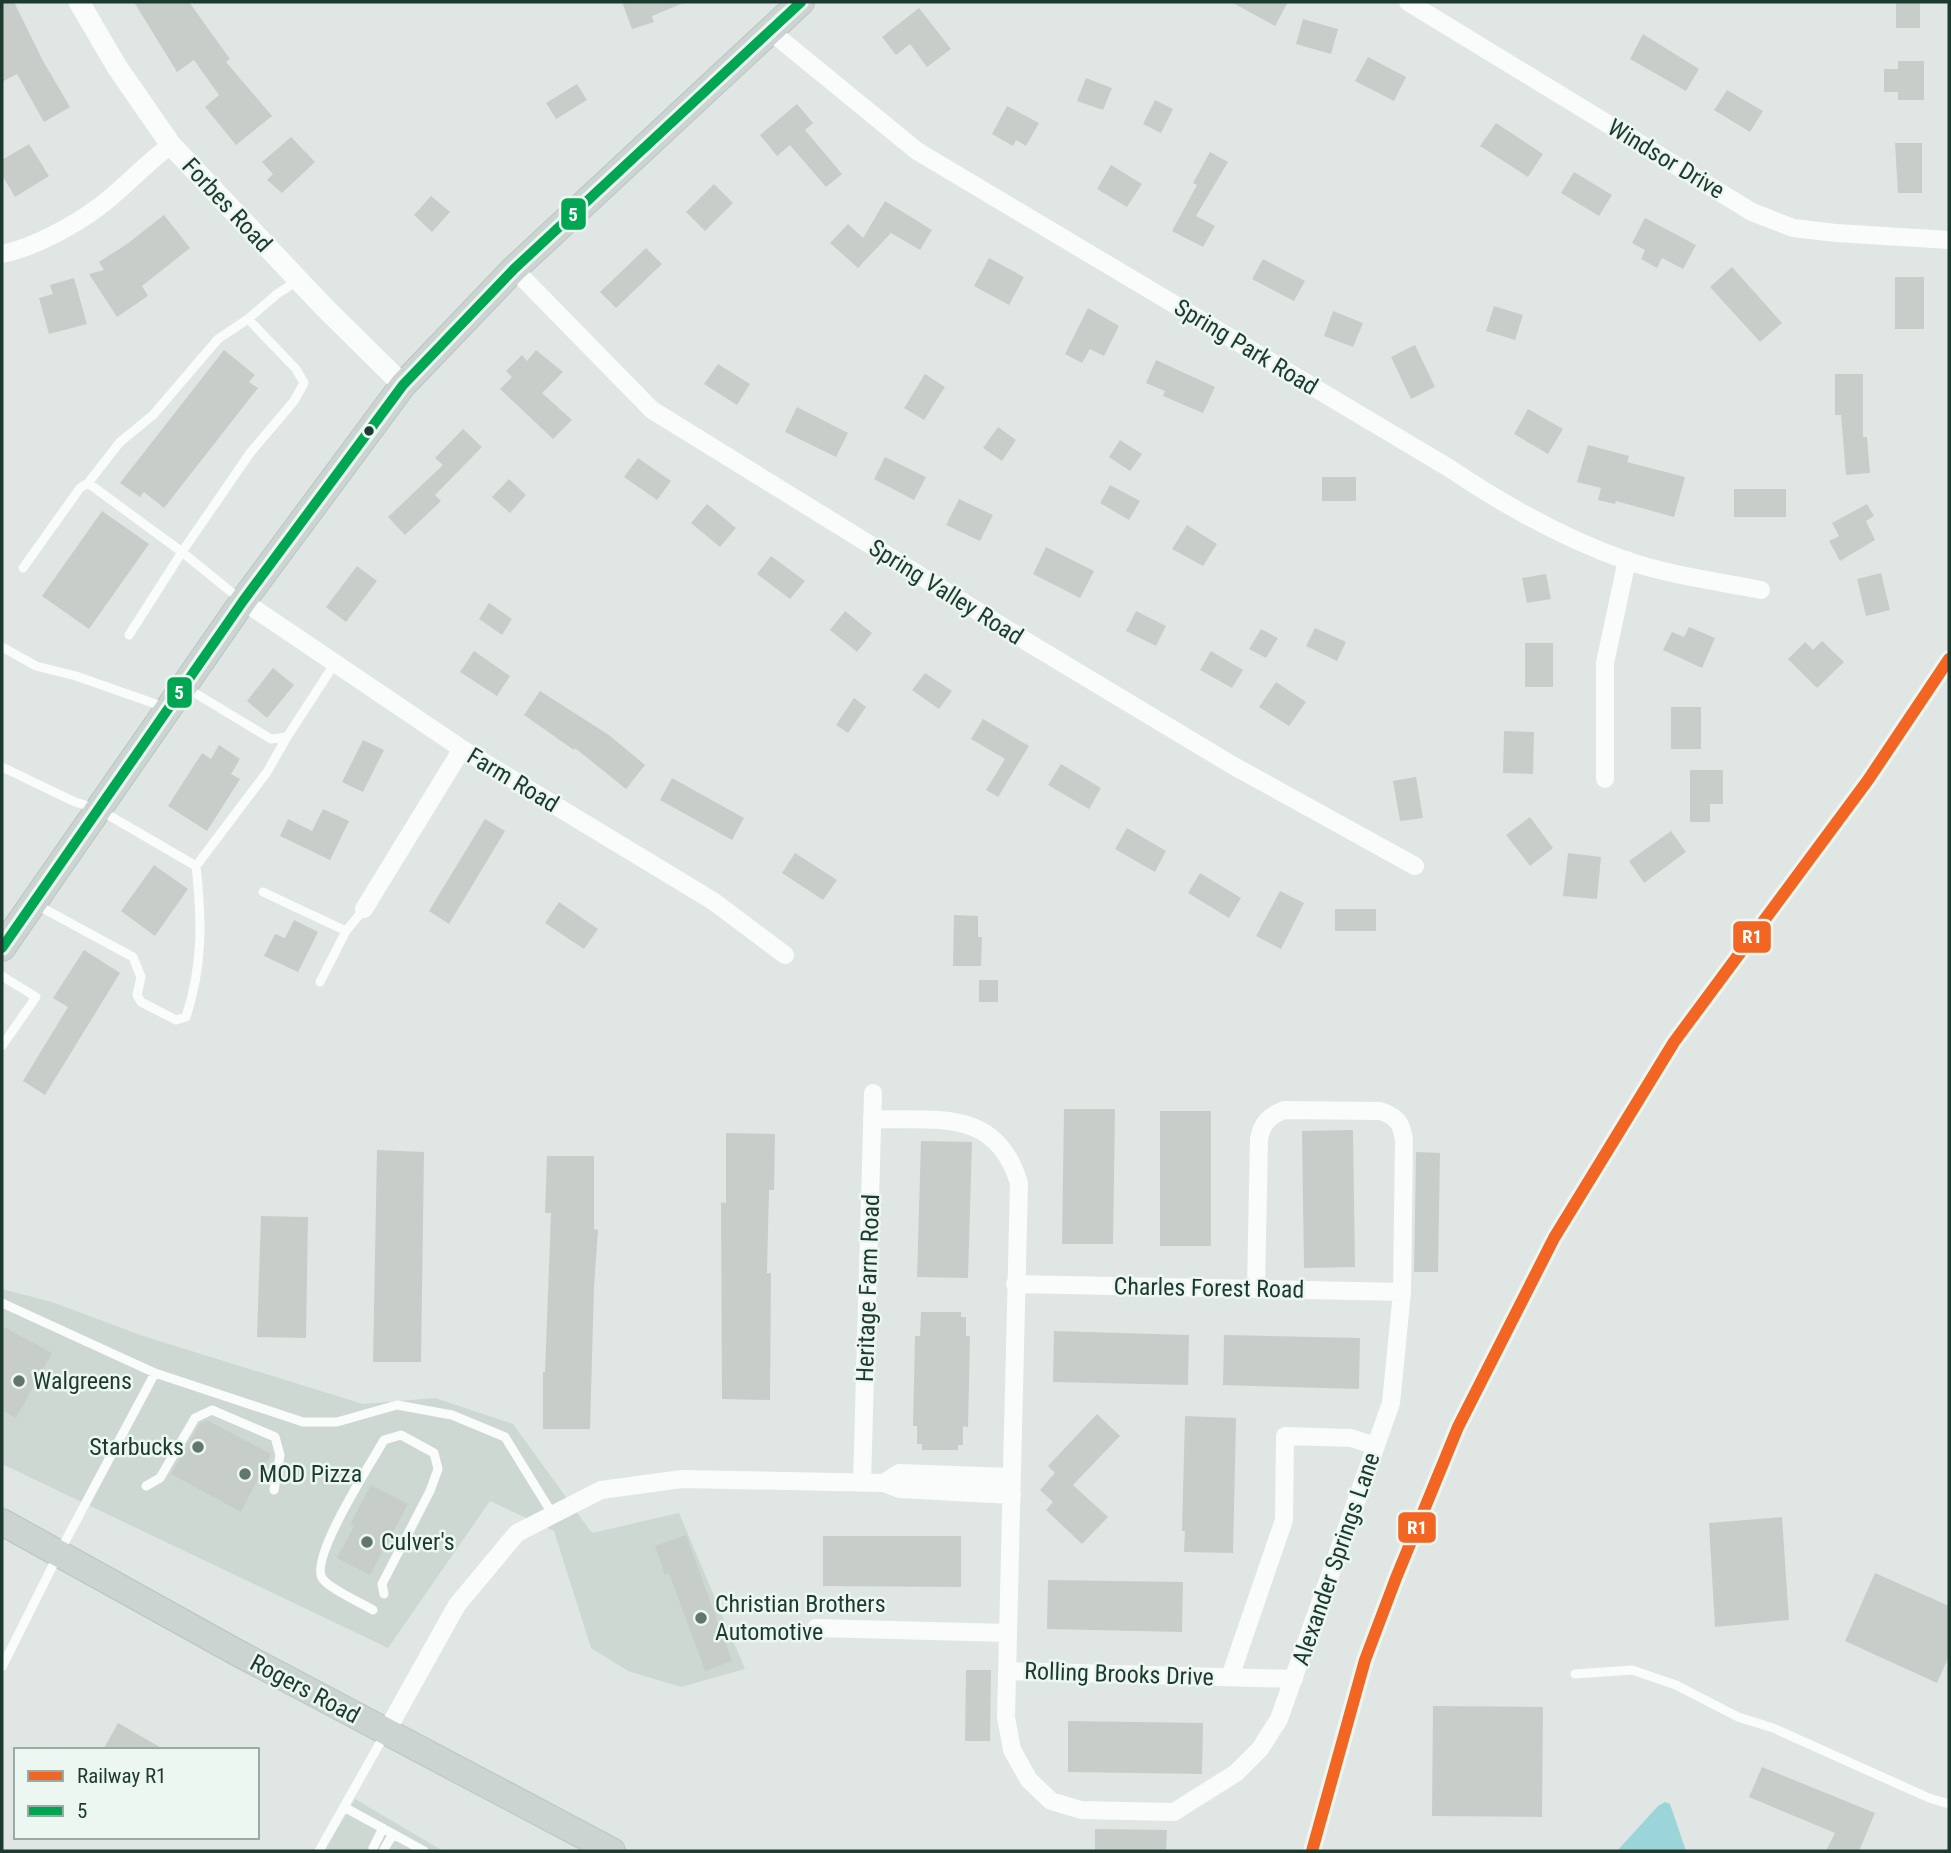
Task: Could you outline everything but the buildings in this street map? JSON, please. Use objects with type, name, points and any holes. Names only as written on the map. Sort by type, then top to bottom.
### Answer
[{"type":"main road","points":[[2,948],[243,601],[403,385],[514,269],[801,2]]},
{"type":"main road","name":"Rogers Road","points":[[2,1522],[386,1732],[612,1851]]},
{"type":"street","name":"Forbes Road","points":[[79,2],[117,68],[171,145],[403,385]]},
{"type":"street","name":"Windsor Drive","points":[[1408,2],[1752,212],[1793,228],[1949,240]]},
{"type":"street","name":"Spring Park Road","points":[[769,30],[917,151],[1524,515],[1581,543],[1627,561],[1761,590]]},
{"type":"street","points":[[2,254],[50,236],[100,206],[150,160],[171,145]]},
{"type":"street","name":"Spring Valley Road","points":[[514,269],[652,410],[1232,765],[1415,866]]},
{"type":"street","points":[[1605,779],[1605,663],[1627,561]]},
{"type":"street","name":"Farm Road","points":[[243,601],[462,749],[713,901],[785,955]]},
{"type":"street","points":[[364,909],[462,749]]},
{"type":"street","name":"Heritage Farm Road","points":[[863,1483],[873,1093]]},
{"type":"street","name":"Alexander Springs Lane","points":[[872,1119],[962,1121],[985,1131],[1000,1145],[1013,1162],[1019,1182],[1006,1717],[1012,1750],[1029,1780],[1051,1801],[1081,1810],[1174,1812],[1236,1773],[1260,1749],[1279,1719],[1391,1402],[1402,1292],[1402,1127],[1392,1115],[1380,1111],[1284,1110],[1272,1114],[1262,1126],[1259,1139],[1256,1288]]},
{"type":"street","name":"Charles Forest Road","points":[[1015,1284],[1402,1292]]},
{"type":"street","name":"Rolling Brooks Drive","points":[[1230,1677],[1284,1520],[1285,1436],[1351,1438],[1376,1446]]},
{"type":"street","points":[[386,1732],[457,1605],[517,1533],[601,1490],[682,1479],[884,1483],[899,1473],[1012,1486]]},
{"type":"street","name":"Rolling Brooks Drive","points":[[816,1628],[1008,1633]]},
{"type":"street","name":"Rolling Brooks Drive","points":[[1007,1671],[1294,1679]]},
{"type":"lane","points":[[23,568],[80,488],[88,484],[120,442],[153,415],[218,339],[299,280]]},
{"type":"lane","points":[[129,635],[250,453],[294,401],[304,383],[296,369],[248,319]]},
{"type":"lane","points":[[88,484],[183,552],[243,601]]},
{"type":"lane","points":[[2,648],[36,666],[76,676],[168,708]]},
{"type":"lane","points":[[33,903],[133,957],[141,977],[137,995],[141,1002],[176,1020],[186,1017],[195,989],[202,919],[196,866],[267,772],[335,663]]},
{"type":"lane","points":[[184,686],[271,739],[287,737]]},
{"type":"lane","points":[[2,766],[75,802],[98,810],[196,866]]},
{"type":"lane","points":[[263,892],[346,931]]},
{"type":"lane","points":[[320,982],[346,931],[364,909]]},
{"type":"lane","points":[[2,976],[36,997],[2,1046]]},
{"type":"lane","points":[[2,1303],[155,1373],[303,1422],[337,1422],[397,1405],[452,1415],[505,1437],[553,1515]]},
{"type":"lane","points":[[2,1667],[155,1373]]},
{"type":"lane","points":[[146,1486],[160,1478],[195,1418],[212,1410],[275,1437],[280,1455],[274,1490]]},
{"type":"lane","points":[[373,1610],[323,1580],[318,1569],[325,1544],[384,1440],[401,1435],[434,1453],[438,1469],[430,1491],[382,1584],[384,1594]]},
{"type":"lane","points":[[1575,1674],[1632,1671],[1676,1685],[1738,1717],[1773,1728],[1918,1793],[1949,1804]]},
{"type":"lane","points":[[319,1851],[386,1732]]},
{"type":"lane","points":[[344,1807],[425,1851]]},
{"type":"lane","points":[[378,1849],[383,1828]]},
{"type":"lane","points":[[378,1849],[393,1834]]},
{"type":"shaded area","points":[[2,1289],[52,1302],[143,1336],[363,1404],[435,1398],[513,1424],[592,1533],[679,1513],[745,1669],[681,1687],[628,1671],[591,1648],[554,1531],[490,1501],[388,1648],[2,1464]]},
{"type":"shaded area","points":[[355,1799],[443,1851],[324,1851]]},
{"type":"water","points":[[1665,1802],[1670,1804],[1686,1851],[1617,1851],[1658,1806]]},
{"type":"rail line","name":"R1","points":[[1312,1851],[1365,1660],[1396,1578],[1458,1427],[1554,1238],[1674,1042],[1868,780],[1949,659]]},
{"type":"transit line","name":"5","points":[[2,948],[243,601],[403,385],[514,269],[801,2]]},
{"type":"place","name":"Walgreens","points":[[19,1381]]},
{"type":"place","name":"Starbucks","points":[[198,1447]]},
{"type":"place","name":"MOD Pizza","points":[[245,1474]]},
{"type":"place","name":"Culver's","points":[[367,1542]]},
{"type":"place","name":"Christian Brothers Automotive","points":[[701,1618]]}]
